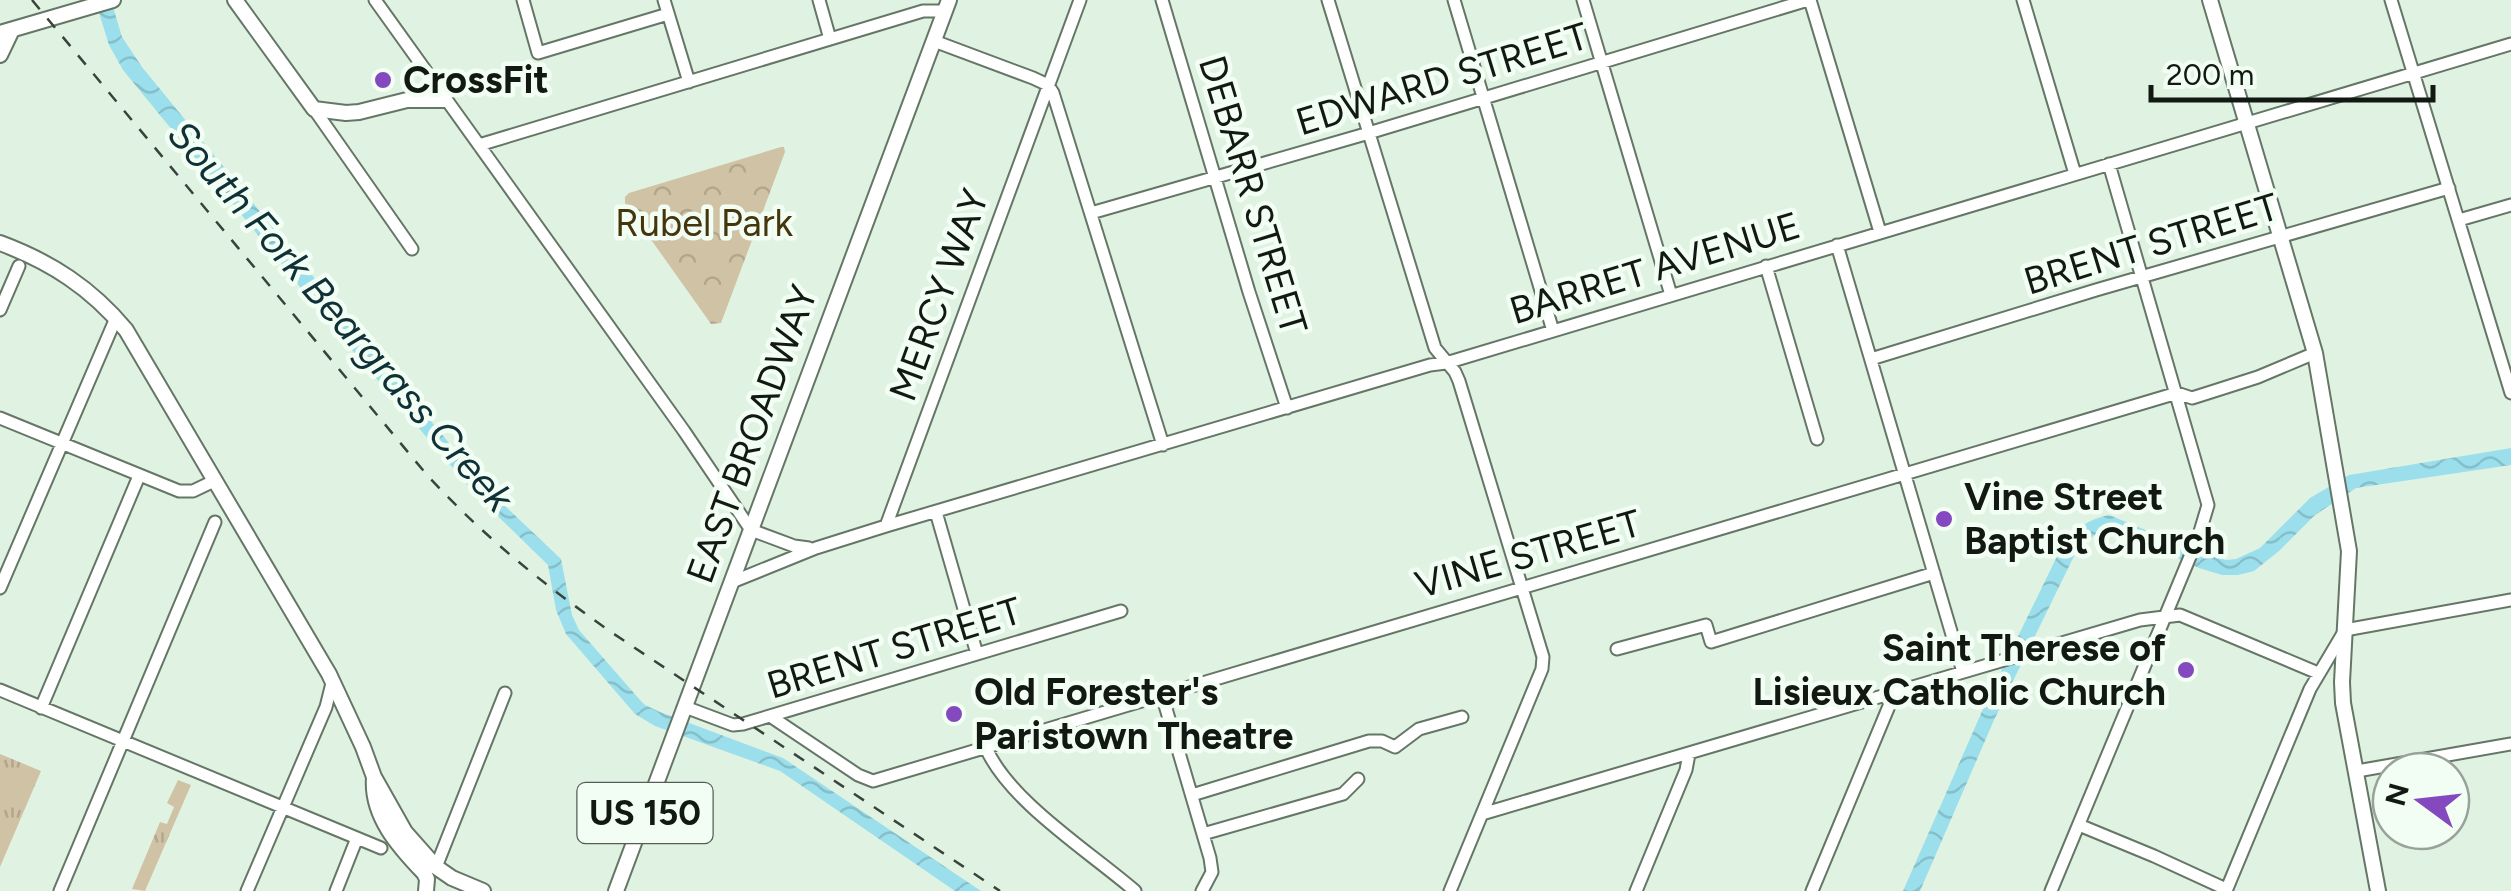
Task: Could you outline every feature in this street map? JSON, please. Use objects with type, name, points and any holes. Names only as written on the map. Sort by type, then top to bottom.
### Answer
[{"type":"main road","points":[[0,54],[6,32],[113,0]]},
{"type":"main road","points":[[234,0],[314,109],[346,113],[407,100],[446,100]]},
{"type":"main road","points":[[2210,0],[2315,354],[2349,551],[2343,703],[2378,891]]},
{"type":"main road","name":"EAST BROADWAY","points":[[616,891],[947,5]]},
{"type":"main road","points":[[0,233],[10,237],[7,245],[62,272],[99,300],[126,330],[332,683],[374,778],[404,832],[436,867],[483,891]]},
{"type":"main road","points":[[374,778],[378,809],[394,838],[424,873],[427,891]]},
{"type":"main road","points":[[427,891],[437,882],[463,891]]},
{"type":"street","points":[[375,0],[752,530],[794,546],[816,548]]},
{"type":"street","points":[[523,0],[538,53],[668,14]]},
{"type":"street","points":[[664,0],[689,82]]},
{"type":"street","points":[[819,0],[830,40]]},
{"type":"street","name":"MERCY WAY","points":[[886,526],[1080,0]]},
{"type":"street","name":"DEBARR STREET","points":[[1162,0],[1287,408]]},
{"type":"street","points":[[1328,0],[1434,348],[1459,380],[1544,663],[1450,891]]},
{"type":"street","points":[[1454,0],[1552,331]]},
{"type":"street","points":[[1583,0],[1671,296]]},
{"type":"street","points":[[1809,0],[1880,232]]},
{"type":"street","name":"EDWARD STREET","points":[[1091,213],[1809,0]]},
{"type":"street","points":[[2023,0],[2075,174]]},
{"type":"street","points":[[2390,0],[2511,393]]},
{"type":"street","points":[[479,145],[947,5]]},
{"type":"street","points":[[934,41],[1048,85],[1059,108],[1163,444]]},
{"type":"street","name":"BARRET AVENUE","points":[[732,582],[816,548],[886,526],[2511,44]]},
{"type":"street","points":[[314,109],[412,249]]},
{"type":"street","points":[[2051,891],[2208,512],[2208,499],[2108,164]]},
{"type":"street","name":"BRENT STREET","points":[[1870,359],[2448,188]]},
{"type":"street","points":[[2458,220],[2511,204]]},
{"type":"street","points":[[1836,245],[1963,672]]},
{"type":"street","points":[[0,310],[19,266]]},
{"type":"street","points":[[1766,266],[1817,438]]},
{"type":"street","points":[[0,588],[116,318]]},
{"type":"street","name":"VINE STREET","points":[[770,716],[868,780],[2177,393],[2192,398],[2315,354]]},
{"type":"street","points":[[0,418],[186,492],[216,480]]},
{"type":"street","points":[[41,708],[138,476]]},
{"type":"street","points":[[936,512],[978,654]]},
{"type":"street","points":[[60,891],[215,522]]},
{"type":"street","points":[[1617,649],[1706,625],[1712,642],[1934,573]]},
{"type":"street","points":[[2079,825],[2226,890],[2318,673],[2346,630],[2511,600]]},
{"type":"street","name":"BRENT STREET","points":[[683,712],[733,725],[1121,611]]},
{"type":"street","points":[[1482,814],[2140,620],[2180,615],[2318,673]]},
{"type":"street","points":[[247,891],[326,707],[332,683]]},
{"type":"street","points":[[0,690],[381,848]]},
{"type":"street","points":[[436,867],[505,693]]},
{"type":"street","points":[[1162,694],[1212,872],[1202,891]]},
{"type":"street","points":[[1812,891],[1894,694]]},
{"type":"street","points":[[1192,794],[1369,740],[1395,747],[1419,729],[1462,717]]},
{"type":"street","points":[[2357,771],[2511,744]]},
{"type":"street","points":[[986,748],[993,764],[1037,810],[1135,891]]},
{"type":"street","points":[[1636,891],[1689,754]]},
{"type":"street","points":[[1204,834],[1343,794],[1358,779]]},
{"type":"street","points":[[336,891],[357,838]]},
{"type":"green space","name":"Rubel Park","points":[[781,147],[785,152],[721,323],[711,324],[625,203],[625,197]]},
{"type":"green space","points":[[0,754],[41,771],[0,867]]},
{"type":"green space","points":[[178,780],[191,785],[145,891],[132,889],[160,822],[167,824],[174,807],[167,803]]},
{"type":"water","name":"South Fork Beargrass Creek","points":[[95,0],[111,0],[122,37],[142,67],[485,487],[561,559],[572,615],[579,630],[640,700],[660,712],[783,758],[981,891],[955,891],[780,771],[655,726],[635,714],[566,634],[556,610],[548,565],[476,495],[123,70],[109,45]]},
{"type":"water","points":[[2511,448],[2511,465],[2356,488],[2315,515],[2254,571],[2238,575],[2199,568],[2117,530],[2094,535],[2076,552],[1994,720],[1920,891],[1903,891],[1987,700],[2063,544],[2078,529],[2109,515],[2204,554],[2236,559],[2260,548],[2310,498],[2349,475]]},
{"type":"railway","points":[[32,0],[427,475],[470,519],[538,578],[611,632],[1000,891]]},
{"type":"place","name":"CrossFit","points":[[383,80]]},
{"type":"place","name":"Vine Street Baptist Church","points":[[1944,519]]},
{"type":"place","name":"Saint Therese of Lisieux Catholic Church","points":[[2186,670]]},
{"type":"place","name":"Old Forester's Paristown Theatre","points":[[954,714]]}]
